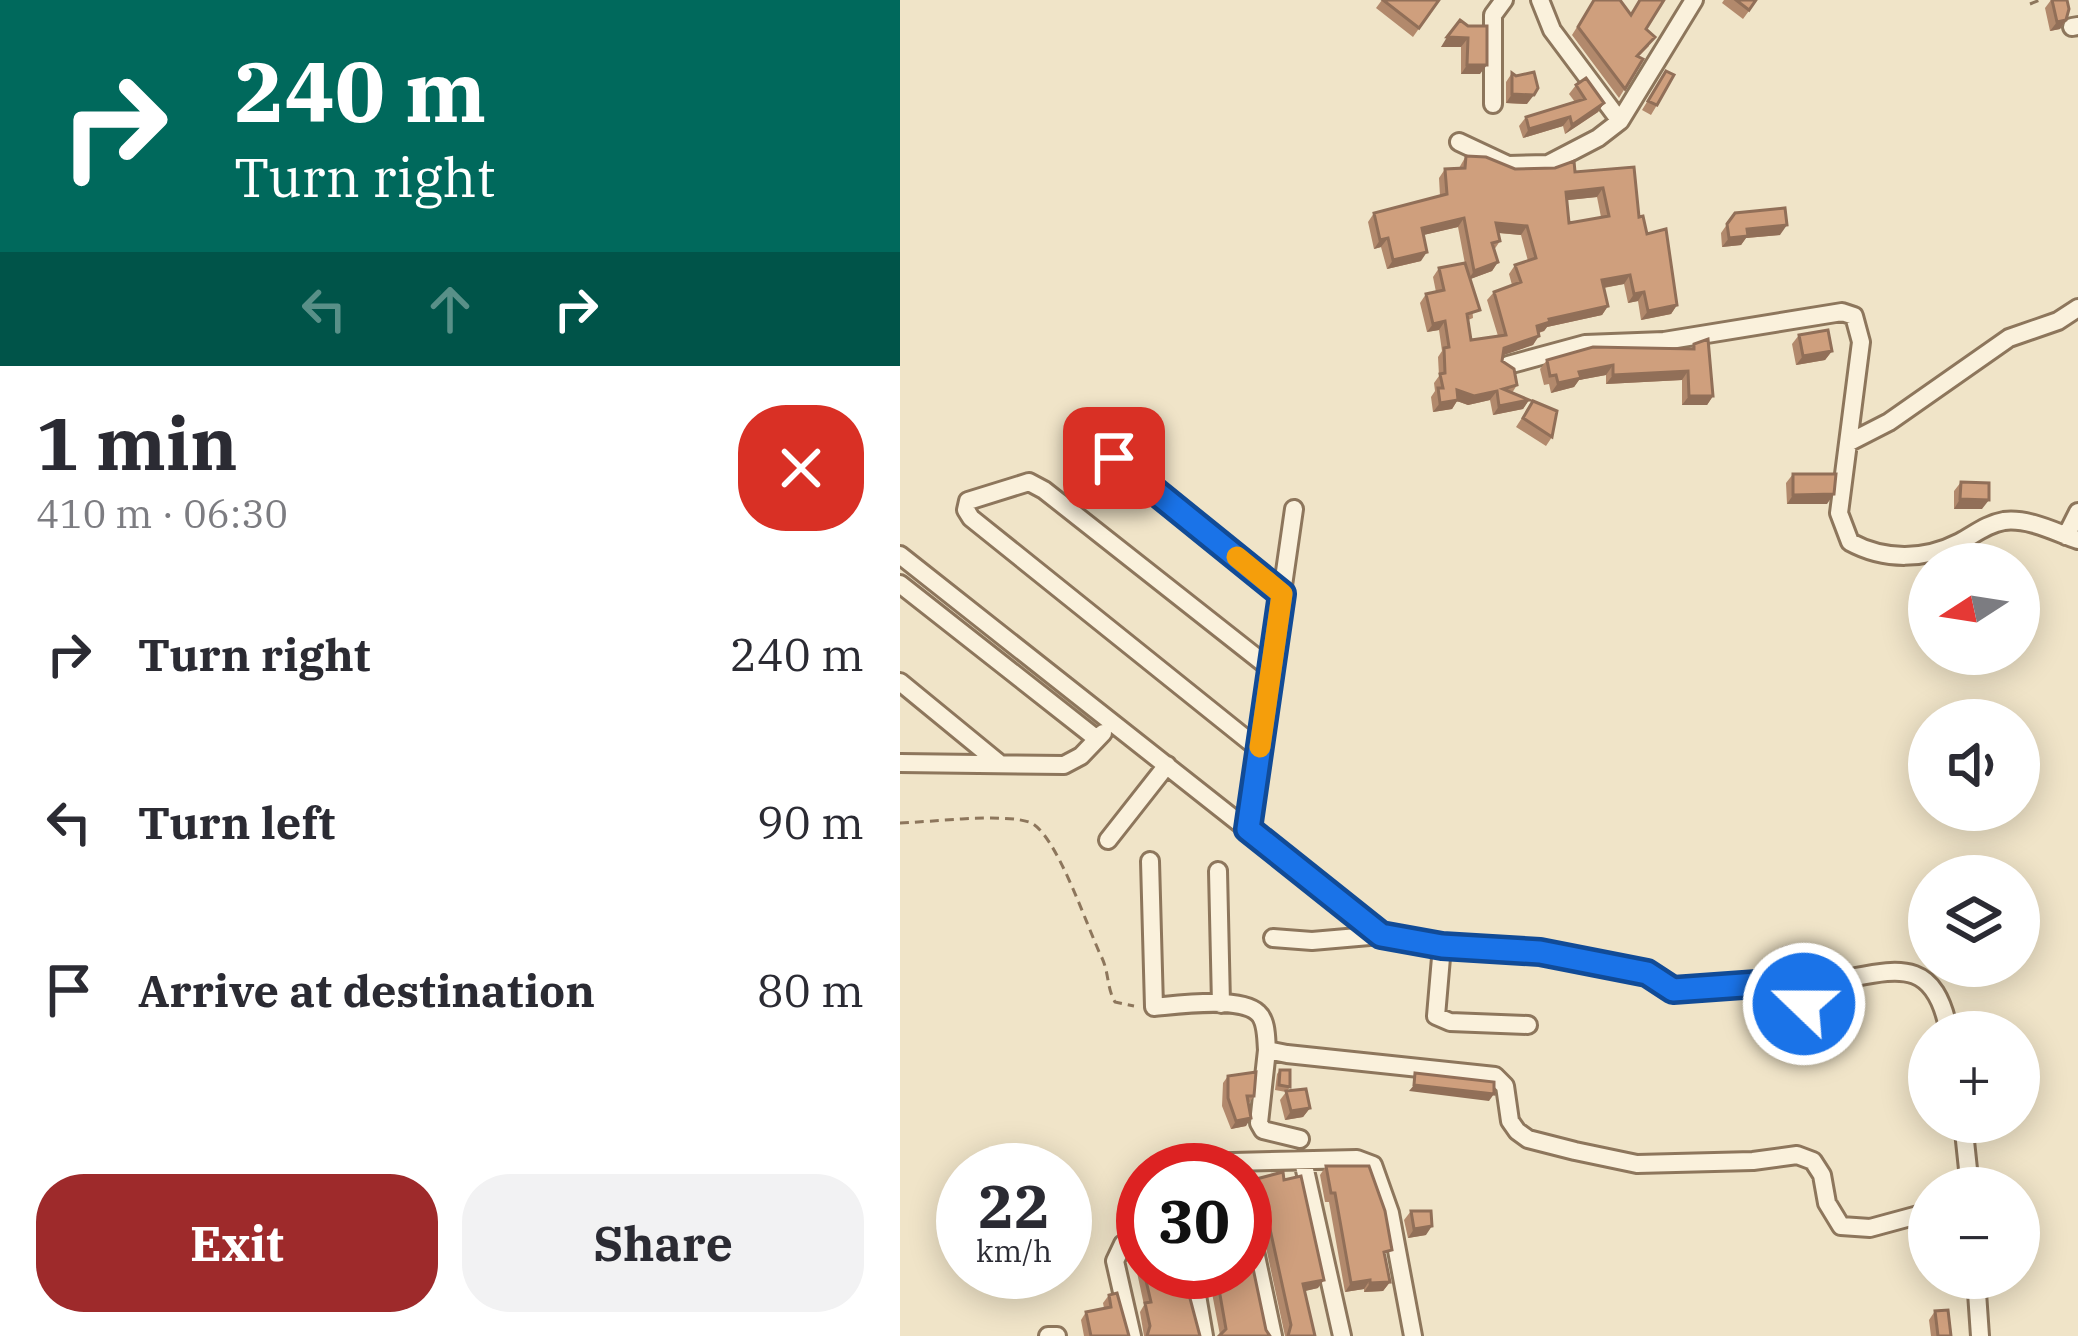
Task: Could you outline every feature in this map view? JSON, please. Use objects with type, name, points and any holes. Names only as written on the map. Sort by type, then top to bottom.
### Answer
[{"type":"street","points":[[1493,104],[1493,15],[1504,0]]},
{"type":"street","points":[[1540,0],[1552,30],[1620,121]]},
{"type":"street","points":[[1459,142],[1508,165],[1548,164],[1598,137],[1620,121],[1690,2]]},
{"type":"street","points":[[1848,443],[1889,422],[2009,338],[2058,321],[2078,308]]},
{"type":"street","points":[[1508,365],[1585,344],[1664,341],[1842,312],[1854,316],[1861,342],[1841,527],[1850,542],[1868,552],[1928,555],[2006,521],[2029,523],[2072,538],[2078,512]]},
{"type":"street","points":[[1114,458],[1282,594]]},
{"type":"street","points":[[1260,750],[971,518],[968,501],[1029,482],[1044,490],[1271,669]]},
{"type":"street","points":[[1248,829],[1294,509]]},
{"type":"street","points":[[900,555],[1381,935]]},
{"type":"street","points":[[900,584],[1097,739]]},
{"type":"street","points":[[900,682],[1001,765]]},
{"type":"street","points":[[901,762],[1064,765],[1081,756],[1112,724]]},
{"type":"street","points":[[1108,840],[1167,765]]},
{"type":"street","points":[[1150,861],[1154,1007],[1221,1004],[1258,1013],[1267,1050],[1259,1123],[1263,1130],[1300,1139]]},
{"type":"street","points":[[1218,871],[1221,1004]]},
{"type":"street","points":[[1273,938],[1312,941],[1381,935],[1442,946],[1540,952],[1647,973],[1673,990],[1771,983]]},
{"type":"street","points":[[1442,946],[1436,1016],[1450,1022],[1528,1025]]},
{"type":"street","points":[[1790,956],[1812,961],[1821,983],[1816,996],[1804,1004],[1777,997],[1771,983],[1779,961],[1790,956]]},
{"type":"street","points":[[1821,983],[1909,970],[1925,976],[1945,1011]]},
{"type":"street","points":[[1267,1050],[1495,1076],[1505,1086],[1510,1120],[1528,1138],[1637,1164],[1797,1155],[1813,1161],[1822,1175],[1827,1204],[1841,1226],[1870,1228],[1908,1218]]},
{"type":"street","points":[[1272,1163],[1358,1159],[1373,1165],[1390,1213],[1413,1336]]},
{"type":"street","points":[[1304,1161],[1342,1336]]},
{"type":"street","points":[[1124,1299],[1132,1336]]},
{"type":"street","points":[[1198,1299],[1204,1336]]},
{"type":"street","points":[[1265,1299],[1273,1336]]},
{"type":"street","points":[[1977,1299],[1980,1336]]},
{"type":"path","points":[[2030,4],[2040,0]]},
{"type":"path","points":[[900,823],[1009,820],[1042,829],[1064,865],[1107,970],[1115,1002],[1154,1007]]},
{"type":"building","points":[[1383,0],[1439,0],[1419,28]]},
{"type":"building","points":[[1594,0],[1620,0],[1631,15],[1640,0],[1664,0],[1646,29],[1655,37],[1637,56],[1643,59],[1625,89],[1578,27]]},
{"type":"building","points":[[1736,0],[1756,0],[1749,10]]},
{"type":"building","points":[[2052,0],[2067,0],[2066,20],[2057,22]]},
{"type":"building","points":[[1460,20],[1468,26],[1487,26],[1487,65],[1467,65],[1468,38],[1447,37]]},
{"type":"building","points":[[1666,71],[1674,75],[1657,105],[1648,101]]},
{"type":"building","points":[[1534,72],[1538,88],[1534,95],[1512,94],[1512,73]]},
{"type":"building","points":[[1586,78],[1604,103],[1572,125],[1570,117],[1529,129],[1526,117],[1585,99],[1576,85]]},
{"type":"building","points":[[1466,156],[1486,157],[1515,169],[1555,168],[1574,161],[1575,172],[1634,167],[1639,217],[1643,216],[1647,234],[1666,229],[1677,305],[1648,311],[1644,292],[1634,294],[1630,275],[1602,280],[1608,306],[1549,319],[1537,326],[1539,336],[1504,348],[1502,361],[1514,369],[1517,385],[1503,389],[1529,400],[1499,406],[1497,391],[1474,396],[1457,390],[1458,400],[1440,403],[1444,348],[1449,347],[1445,321],[1433,324],[1426,294],[1444,290],[1439,268],[1465,263],[1480,310],[1467,314],[1471,340],[1506,335],[1494,292],[1521,282],[1515,265],[1536,258],[1527,226],[1496,223],[1500,241],[1492,243],[1498,262],[1474,271],[1464,218],[1422,228],[1427,252],[1393,260],[1388,238],[1380,240],[1374,213],[1447,194],[1445,169],[1465,168]],"holes":[[[1603,188],[1609,216],[1569,223],[1566,192]]]},
{"type":"building","points":[[1785,208],[1787,225],[1747,229],[1748,236],[1729,238],[1727,224],[1735,213]]},
{"type":"building","points":[[1828,330],[1832,351],[1803,356],[1799,335]]},
{"type":"building","points":[[1708,339],[1713,396],[1689,396],[1688,371],[1613,375],[1613,365],[1579,372],[1581,378],[1558,383],[1556,375],[1550,376],[1547,360],[1593,347],[1694,349],[1694,344]]},
{"type":"building","points":[[1533,401],[1557,411],[1552,437],[1523,418]]},
{"type":"building","points":[[1793,474],[1836,474],[1834,494],[1793,495]]},
{"type":"building","points":[[1961,482],[1989,483],[1989,500],[1960,499]]},
{"type":"building","points":[[1280,1070],[1290,1070],[1290,1087],[1279,1085]]},
{"type":"building","points":[[1256,1072],[1254,1096],[1247,1096],[1251,1118],[1236,1121],[1228,1098],[1228,1076]]},
{"type":"building","points":[[1415,1073],[1494,1082],[1494,1094],[1414,1085]]},
{"type":"building","points":[[1306,1089],[1310,1108],[1291,1111],[1286,1091]]},
{"type":"building","points":[[1326,1166],[1369,1166],[1385,1211],[1392,1250],[1384,1252],[1390,1282],[1351,1283]]},
{"type":"building","points":[[1283,1172],[1284,1180],[1301,1176],[1324,1280],[1303,1284],[1315,1336],[1288,1336],[1291,1325],[1272,1238],[1272,1175]]},
{"type":"building","points":[[1411,1211],[1431,1211],[1432,1226],[1414,1229]]},
{"type":"building","points":[[1116,1293],[1129,1336],[1091,1336],[1086,1312],[1111,1307],[1109,1295]]},
{"type":"building","points":[[1190,1299],[1200,1336],[1147,1336],[1145,1303]]},
{"type":"building","points":[[1221,1299],[1259,1299],[1270,1336],[1219,1336],[1226,1329]]},
{"type":"building","points":[[1948,1310],[1951,1336],[1938,1336],[1935,1311]]},
{"type":"slow traffic","points":[[1237,557],[1282,594],[1260,747]]},
{"type":"route","points":[[1114,458],[1282,594],[1248,829],[1342,908],[1381,935],[1442,946],[1540,952],[1647,973],[1673,990],[1771,983],[1777,997],[1804,1004]]}]
